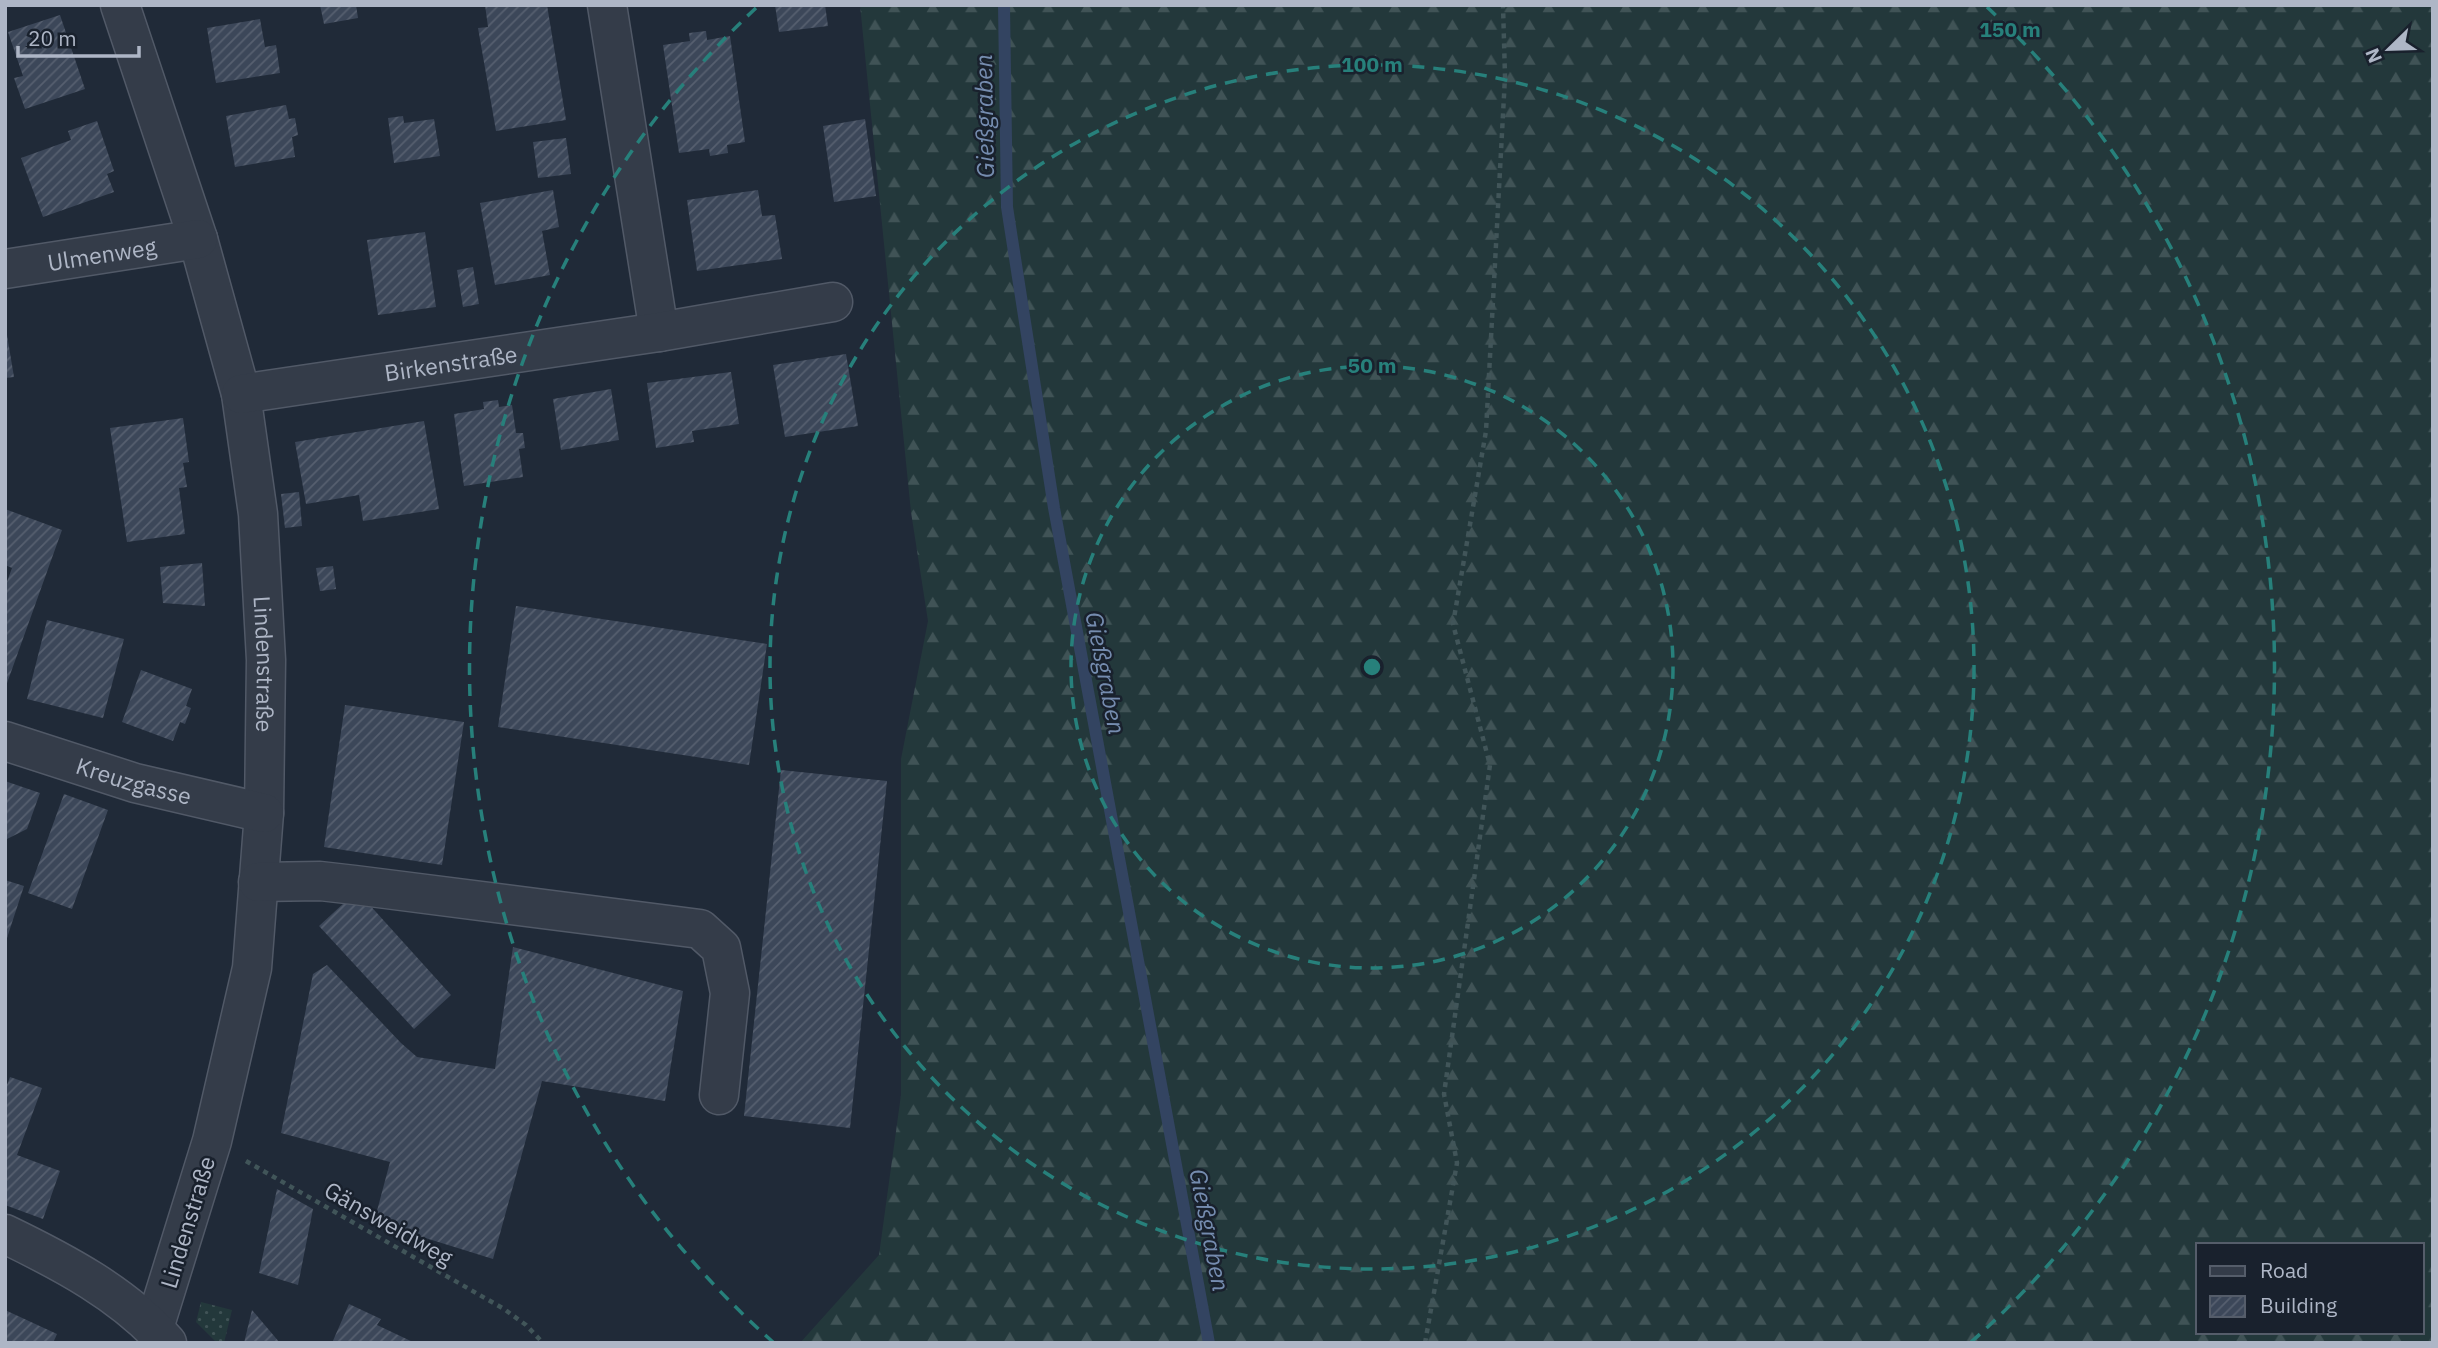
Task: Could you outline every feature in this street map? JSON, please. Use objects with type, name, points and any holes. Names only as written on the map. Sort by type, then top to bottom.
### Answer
[{"type":"street","name":"Lindenstraße","points":[[120,5],[198,239],[241,394],[258,514],[266,660],[264,813],[252,968],[212,1141],[160,1336]]},
{"type":"street","points":[[607,5],[659,332]]},
{"type":"street","name":"Ulmenweg","points":[[5,269],[198,239]]},
{"type":"street","name":"Birkenstraße","points":[[241,394],[659,332],[834,302]]},
{"type":"street","name":"Kreuzgasse","points":[[5,741],[135,783],[264,813]]},
{"type":"street","points":[[258,882],[320,881],[701,929],[722,948],[730,993],[719,1095]]},
{"type":"street","points":[[5,1234],[99,1285],[160,1336]]},
{"type":"path","points":[[1425,1343],[1457,1163],[1444,1094],[1490,765],[1453,624],[1486,431],[1505,77],[1503,5]]},
{"type":"path","name":"Gänsweidweg","points":[[212,1141],[504,1309],[544,1343]]},
{"type":"green space","points":[[860,5],[2433,5],[2433,1343],[800,1343],[879,1255],[901,1095],[901,759],[928,621],[911,512]]},
{"type":"green space","points":[[201,1302],[232,1310],[224,1343],[217,1343],[196,1322]]},
{"type":"building","points":[[320,5],[356,5],[358,18],[324,24]]},
{"type":"building","points":[[485,5],[547,5],[566,120],[496,131],[478,28],[488,27]]},
{"type":"building","points":[[775,5],[825,5],[828,26],[779,32]]},
{"type":"building","points":[[60,15],[85,89],[25,109],[14,78],[23,76],[8,32]]},
{"type":"building","points":[[260,19],[265,47],[276,45],[280,73],[216,83],[207,28]]},
{"type":"building","points":[[706,31],[707,40],[730,36],[745,142],[727,145],[728,153],[710,156],[709,149],[679,153],[663,45],[690,41],[689,33]]},
{"type":"building","points":[[286,105],[289,119],[295,118],[298,135],[292,137],[295,157],[235,167],[226,116]]},
{"type":"building","points":[[403,116],[404,123],[434,119],[440,156],[394,163],[388,118]]},
{"type":"building","points":[[865,119],[876,196],[834,202],[823,126]]},
{"type":"building","points":[[97,121],[114,171],[107,174],[114,192],[43,217],[21,158],[71,140],[68,131]]},
{"type":"building","points":[[566,138],[571,174],[538,178],[533,142]]},
{"type":"building","points":[[553,190],[559,227],[542,231],[550,275],[495,285],[480,203]]},
{"type":"building","points":[[758,190],[762,216],[775,215],[782,259],[697,271],[687,200]]},
{"type":"building","points":[[425,232],[436,307],[378,315],[367,240]]},
{"type":"building","points":[[473,267],[479,304],[463,307],[457,270]]},
{"type":"building","points":[[5,323],[14,377],[5,378]]},
{"type":"building","points":[[846,354],[858,426],[785,437],[773,365]]},
{"type":"building","points":[[731,372],[739,424],[692,431],[694,442],[656,448],[647,383]]},
{"type":"building","points":[[611,389],[619,440],[561,450],[553,399]]},
{"type":"building","points":[[498,400],[499,407],[512,405],[516,433],[523,433],[525,448],[519,449],[523,477],[464,486],[454,414],[484,409],[483,402]]},
{"type":"building","points":[[183,418],[189,462],[183,463],[187,487],[179,488],[185,534],[127,542],[110,428]]},
{"type":"building","points":[[424,421],[439,509],[363,521],[359,495],[306,504],[295,442]]},
{"type":"building","points":[[299,492],[302,526],[285,528],[281,494]]},
{"type":"building","points":[[5,509],[62,530],[6,686],[5,587],[12,568],[5,565]]},
{"type":"building","points":[[202,563],[205,606],[163,603],[160,567]]},
{"type":"building","points":[[333,566],[336,589],[320,591],[316,568]]},
{"type":"building","points":[[516,606],[767,644],[749,765],[498,727]]},
{"type":"building","points":[[47,620],[124,639],[103,718],[27,699]]},
{"type":"building","points":[[141,670],[192,689],[186,706],[191,708],[185,724],[180,722],[173,741],[122,722]]},
{"type":"building","points":[[345,705],[464,722],[442,865],[324,847]]},
{"type":"building","points":[[781,770],[887,781],[850,1128],[744,1116]]},
{"type":"building","points":[[5,781],[40,793],[27,829],[5,840]]},
{"type":"building","points":[[64,794],[108,810],[72,909],[28,893]]},
{"type":"building","points":[[5,880],[24,886],[6,941],[5,940]]},
{"type":"building","points":[[357,891],[451,995],[414,1029],[319,926]]},
{"type":"building","points":[[513,947],[683,991],[665,1101],[542,1081],[493,1259],[374,1222],[390,1162],[281,1133],[313,974],[327,965],[417,1057],[495,1069]]},
{"type":"building","points":[[10,1077],[42,1088],[17,1155],[60,1171],[43,1219],[5,1205],[5,1090]]},
{"type":"building","points":[[277,1189],[313,1209],[298,1285],[259,1273]]},
{"type":"building","points":[[349,1304],[381,1319],[377,1325],[415,1343],[332,1343]]},
{"type":"building","points":[[5,1310],[57,1334],[53,1343],[5,1343]]},
{"type":"building","points":[[252,1310],[280,1343],[244,1343]]},
{"type":"waterway","name":"Gießgraben","points":[[1004,5],[1007,207],[1054,508],[1209,1343]]}]
